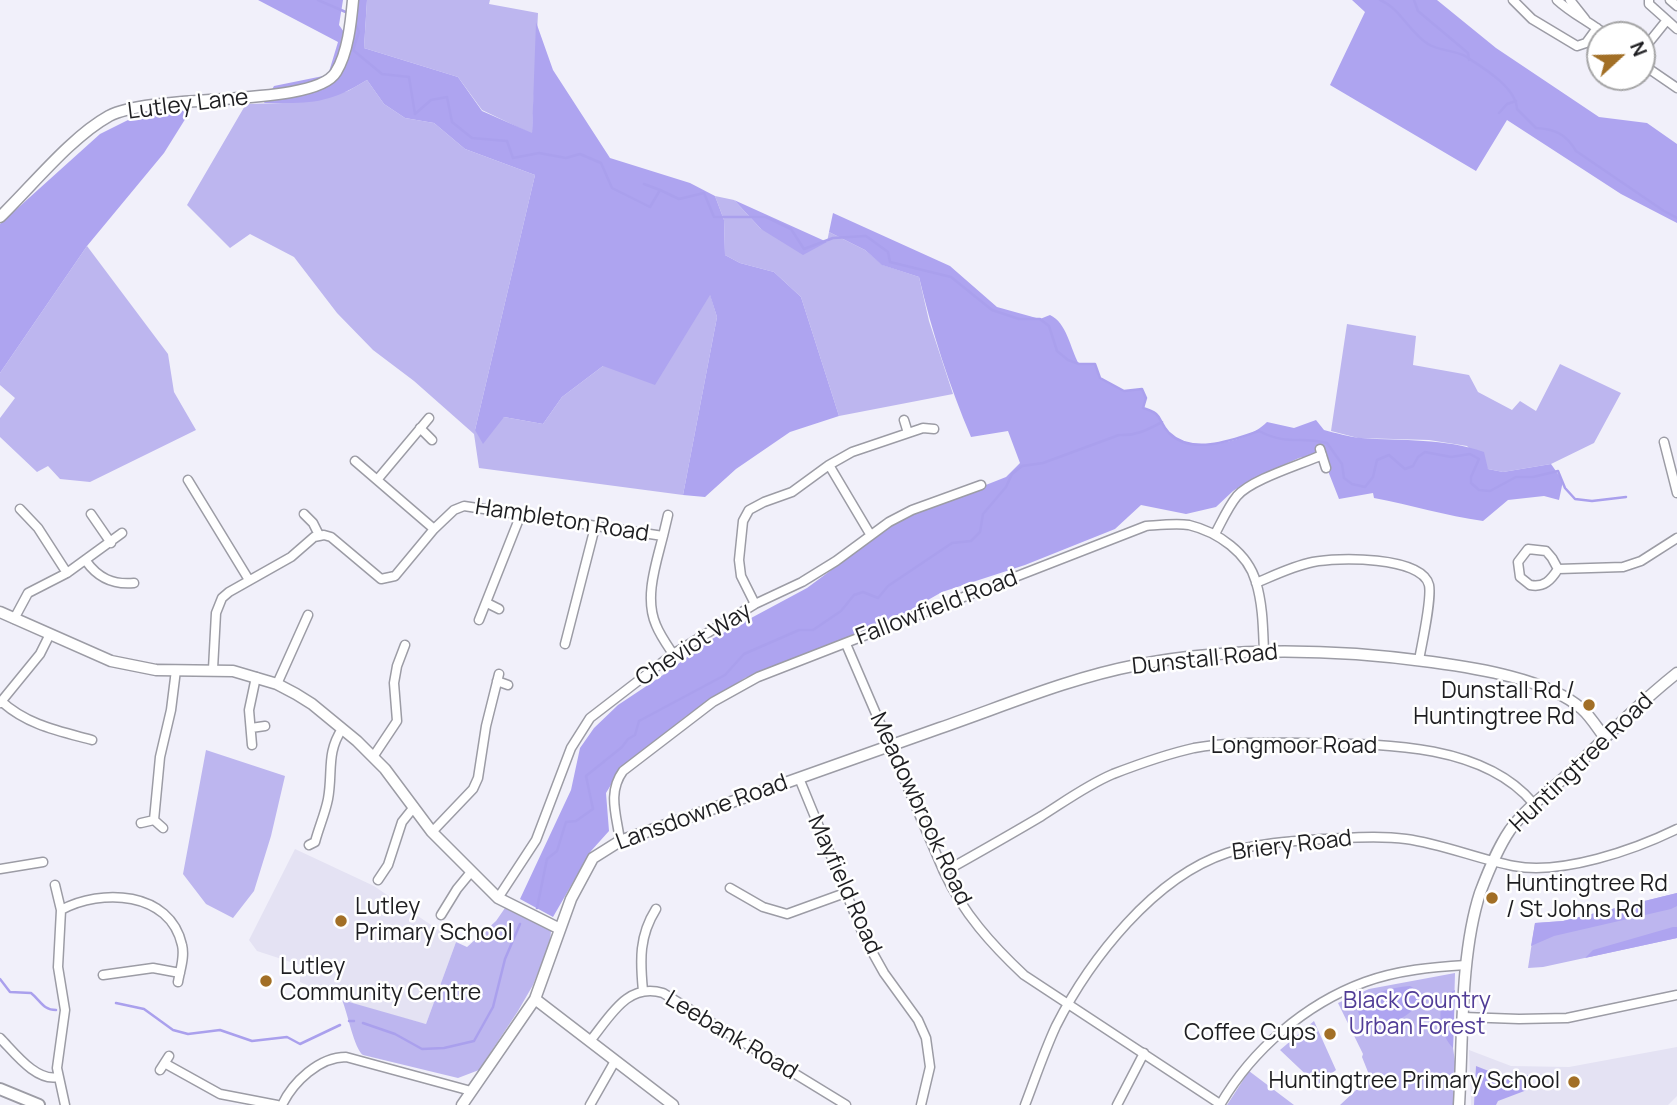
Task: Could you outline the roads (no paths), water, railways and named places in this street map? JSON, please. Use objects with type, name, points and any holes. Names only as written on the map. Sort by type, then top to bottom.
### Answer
[{"type":"main road","points":[[0,1089],[38,1105]]},
{"type":"street","name":"Lutley Lane","points":[[0,217],[66,149],[110,116],[154,104],[308,89],[331,78],[336,72],[349,34],[354,0]]},
{"type":"street","points":[[1513,0],[1532,19],[1577,46],[1586,43]]},
{"type":"street","points":[[1557,0],[1574,15],[1585,19]]},
{"type":"street","points":[[1570,0],[1588,21]]},
{"type":"street","points":[[1648,0],[1649,4],[1677,29]]},
{"type":"street","points":[[1670,0],[1677,6]]},
{"type":"street","points":[[1656,34],[1667,20]]},
{"type":"street","points":[[1656,74],[1677,88]]},
{"type":"street","points":[[377,480],[429,418]]},
{"type":"street","points":[[904,420],[908,433]]},
{"type":"street","points":[[421,428],[432,440]]},
{"type":"street","points":[[755,604],[741,576],[738,560],[746,514],[753,507],[799,489],[829,465],[852,452],[923,428],[934,429]]},
{"type":"street","points":[[1664,442],[1677,494]]},
{"type":"street","points":[[1215,534],[1240,493],[1253,484],[1321,452],[1326,468]]},
{"type":"street","points":[[355,461],[434,528]]},
{"type":"street","points":[[829,465],[870,534]]},
{"type":"street","points":[[188,480],[249,580]]},
{"type":"street","name":"Cheviot Way","points":[[498,898],[536,840],[571,748],[590,718],[673,654],[755,604],[802,582],[836,561],[870,534],[912,510],[981,485]]},
{"type":"street","name":"Hambleton Road","points":[[319,536],[331,537],[381,579],[396,576],[434,528],[454,510],[464,506],[663,536]]},
{"type":"street","points":[[20,509],[38,528],[67,573]]},
{"type":"street","points":[[91,514],[111,543]]},
{"type":"street","points":[[213,669],[218,604],[229,592],[291,557],[319,536],[313,523],[304,514]]},
{"type":"street","points":[[479,620],[521,514]]},
{"type":"street","name":"Hambleton Road","points":[[668,514],[653,578],[651,610],[655,625],[673,654]]},
{"type":"street","name":"Fallowfield Road","points":[[620,841],[615,782],[623,771],[713,702],[758,677],[1146,526],[1188,525],[1215,534],[1242,556],[1256,583],[1262,611],[1264,652]]},
{"type":"street","points":[[565,643],[595,527]]},
{"type":"street","points":[[14,619],[28,593],[86,561],[122,533]]},
{"type":"street","points":[[1558,569],[1623,567],[1641,561],[1677,538]]},
{"type":"street","points":[[1528,549],[1539,549],[1546,551],[1558,569],[1550,580],[1537,586],[1530,585],[1520,577],[1518,562],[1528,549]]},
{"type":"street","points":[[1256,583],[1290,569],[1327,560],[1356,559],[1399,564],[1414,569],[1421,573],[1429,584],[1419,660]]},
{"type":"street","points":[[86,561],[101,578],[120,584],[134,583]]},
{"type":"street","points":[[487,603],[499,609]]},
{"type":"street","points":[[0,612],[111,662],[138,668],[213,669],[277,684],[312,704],[373,757],[432,832],[498,898],[561,929]]},
{"type":"street","points":[[277,684],[308,615]]},
{"type":"street","points":[[569,626],[580,630]]},
{"type":"street","points":[[50,634],[40,653],[1,702],[46,729],[85,742]]},
{"type":"street","name":"Meadowbrook Road","points":[[846,643],[944,872],[960,904],[997,950],[1024,975],[1220,1104]]},
{"type":"street","points":[[373,757],[397,721],[395,659],[405,645]]},
{"type":"street","name":"Dunstall Road","points":[[799,778],[1038,694],[1119,669],[1197,656],[1264,652],[1342,652],[1481,668],[1560,695],[1582,709],[1605,738]]},
{"type":"street","points":[[154,820],[160,757],[171,710],[176,670]]},
{"type":"street","name":"Huntingtree Road","points":[[1459,1105],[1466,965],[1480,895],[1493,861],[1508,832],[1533,803],[1564,778],[1677,673]]},
{"type":"street","points":[[252,745],[249,710],[256,677]]},
{"type":"street","points":[[432,832],[473,789],[478,778],[486,726],[498,678],[508,685]]},
{"type":"street","points":[[251,728],[265,726]]},
{"type":"street","points":[[315,843],[327,802],[331,750],[342,729]]},
{"type":"street","name":"Longmoor Road","points":[[944,872],[1111,775],[1207,746],[1271,743],[1373,745],[1418,749],[1454,757],[1489,770],[1521,789],[1533,803]]},
{"type":"street","name":"Lansdowne Road","points":[[462,1105],[535,999],[571,899],[593,858],[620,841],[799,778]]},
{"type":"street","name":"Mayfield Road","points":[[799,778],[865,939],[884,973],[918,1020],[926,1038],[930,1067],[921,1105]]},
{"type":"street","points":[[378,880],[388,865],[402,822],[414,807]]},
{"type":"street","points":[[141,823],[154,820]]},
{"type":"street","points":[[154,820],[163,828]]},
{"type":"street","name":"Briery Road","points":[[1025,1105],[1057,1026],[1100,954],[1158,895],[1187,872],[1229,852],[1307,840],[1405,838],[1517,867],[1535,867],[1619,854],[1677,829]]},
{"type":"street","points":[[0,869],[43,862]]},
{"type":"street","points":[[440,915],[471,872]]},
{"type":"street","points":[[55,885],[61,910],[58,967],[65,1010],[57,1068],[65,1105]]},
{"type":"street","points":[[730,887],[763,908],[787,915],[845,893]]},
{"type":"street","points":[[61,910],[84,902],[125,897],[153,905],[168,917],[176,928],[184,953],[179,977],[153,968],[103,975]]},
{"type":"street","points":[[643,991],[640,960],[642,939],[656,909]]},
{"type":"street","points":[[1220,1104],[1231,1086],[1267,1044],[1291,1024],[1336,996],[1367,981],[1424,968],[1466,965]]},
{"type":"street","name":"Leebank Road","points":[[590,1041],[629,996],[643,991],[663,993],[846,1105]]},
{"type":"street","points":[[1463,1017],[1567,1018],[1677,995]]},
{"type":"street","points":[[535,999],[673,1105]]},
{"type":"street","points":[[0,1038],[30,1067],[44,1076],[58,1077]]},
{"type":"street","points":[[1117,1105],[1143,1053]]},
{"type":"street","points":[[165,1063],[220,1094],[279,1105],[313,1069],[337,1057],[346,1057],[471,1091]]},
{"type":"street","points":[[590,1105],[615,1061]]},
{"type":"waterway","points":[[318,0],[348,13]]},
{"type":"waterway","points":[[1380,0],[1393,9],[1428,44],[1465,56],[1497,78],[1511,93],[1517,109],[1536,128],[1559,134],[1568,140],[1576,151],[1677,218]]},
{"type":"waterway","points":[[1414,0],[1418,11],[1468,53],[1469,60]]},
{"type":"waterway","points":[[355,23],[359,32],[353,50],[382,74],[409,77],[415,114],[431,100],[447,97],[452,122],[472,138],[507,141],[513,158],[539,153],[566,158],[580,154],[601,163],[612,188],[650,207],[660,190],[679,199],[704,193],[714,217],[766,217],[791,229],[804,249],[833,238],[866,236],[888,252],[890,262],[951,277],[992,310],[1019,319],[1040,319],[1049,326],[1057,351],[1068,360],[1079,364],[1095,364],[1100,378],[1124,391],[1142,389],[1146,398],[1143,408],[1157,415],[1169,433],[1178,440],[1189,444],[1213,444],[1259,431],[1286,440],[1327,443],[1342,464],[1344,478],[1352,484],[1365,487],[1373,477],[1377,460],[1389,455],[1405,469],[1413,466],[1425,452],[1451,457],[1470,454],[1479,459],[1471,477],[1471,483],[1479,490],[1490,491],[1516,477],[1533,477],[1558,471],[1565,488],[1575,499],[1592,501],[1626,497]]},
{"type":"waterway","points":[[1499,113],[1507,104],[1516,101]]},
{"type":"waterway","points":[[644,184],[660,190]]},
{"type":"waterway","points":[[537,908],[547,859],[557,851],[566,822],[576,821],[593,809],[586,776],[635,735],[639,721],[725,675],[744,654],[799,630],[813,630],[841,611],[854,595],[863,592],[878,598],[888,586],[952,543],[971,541],[980,532],[983,514],[1006,487],[1012,474],[1022,466],[1043,463],[1119,435],[1141,432],[1162,422]]},
{"type":"waterway","points":[[363,1023],[395,1034],[422,1049],[444,1048],[474,1041],[493,1007],[505,959],[520,924]]},
{"type":"waterway","points":[[0,979],[10,992],[31,993],[45,1007],[56,1010]]},
{"type":"waterway","points":[[116,1003],[144,1009],[173,1030],[188,1034],[220,1030],[252,1041],[287,1037],[300,1044],[340,1025]]},
{"type":"waterway","points":[[349,1021],[354,1021]]},
{"type":"place","name":"Dunstall Rd / Huntingtree Rd","points":[[1589,705]]},
{"type":"place","name":"Huntingtree Rd / St Johns Rd","points":[[1492,898]]},
{"type":"place","name":"Lutley Primary School","points":[[341,921]]},
{"type":"place","name":"Lutley Community Centre","points":[[266,981]]},
{"type":"place","name":"Coffee Cups","points":[[1330,1034]]},
{"type":"place","name":"Huntingtree Primary School","points":[[1574,1082]]},
{"type":"park label","name":"Black Country Urban Forest","points":[[1417,1015]]}]
